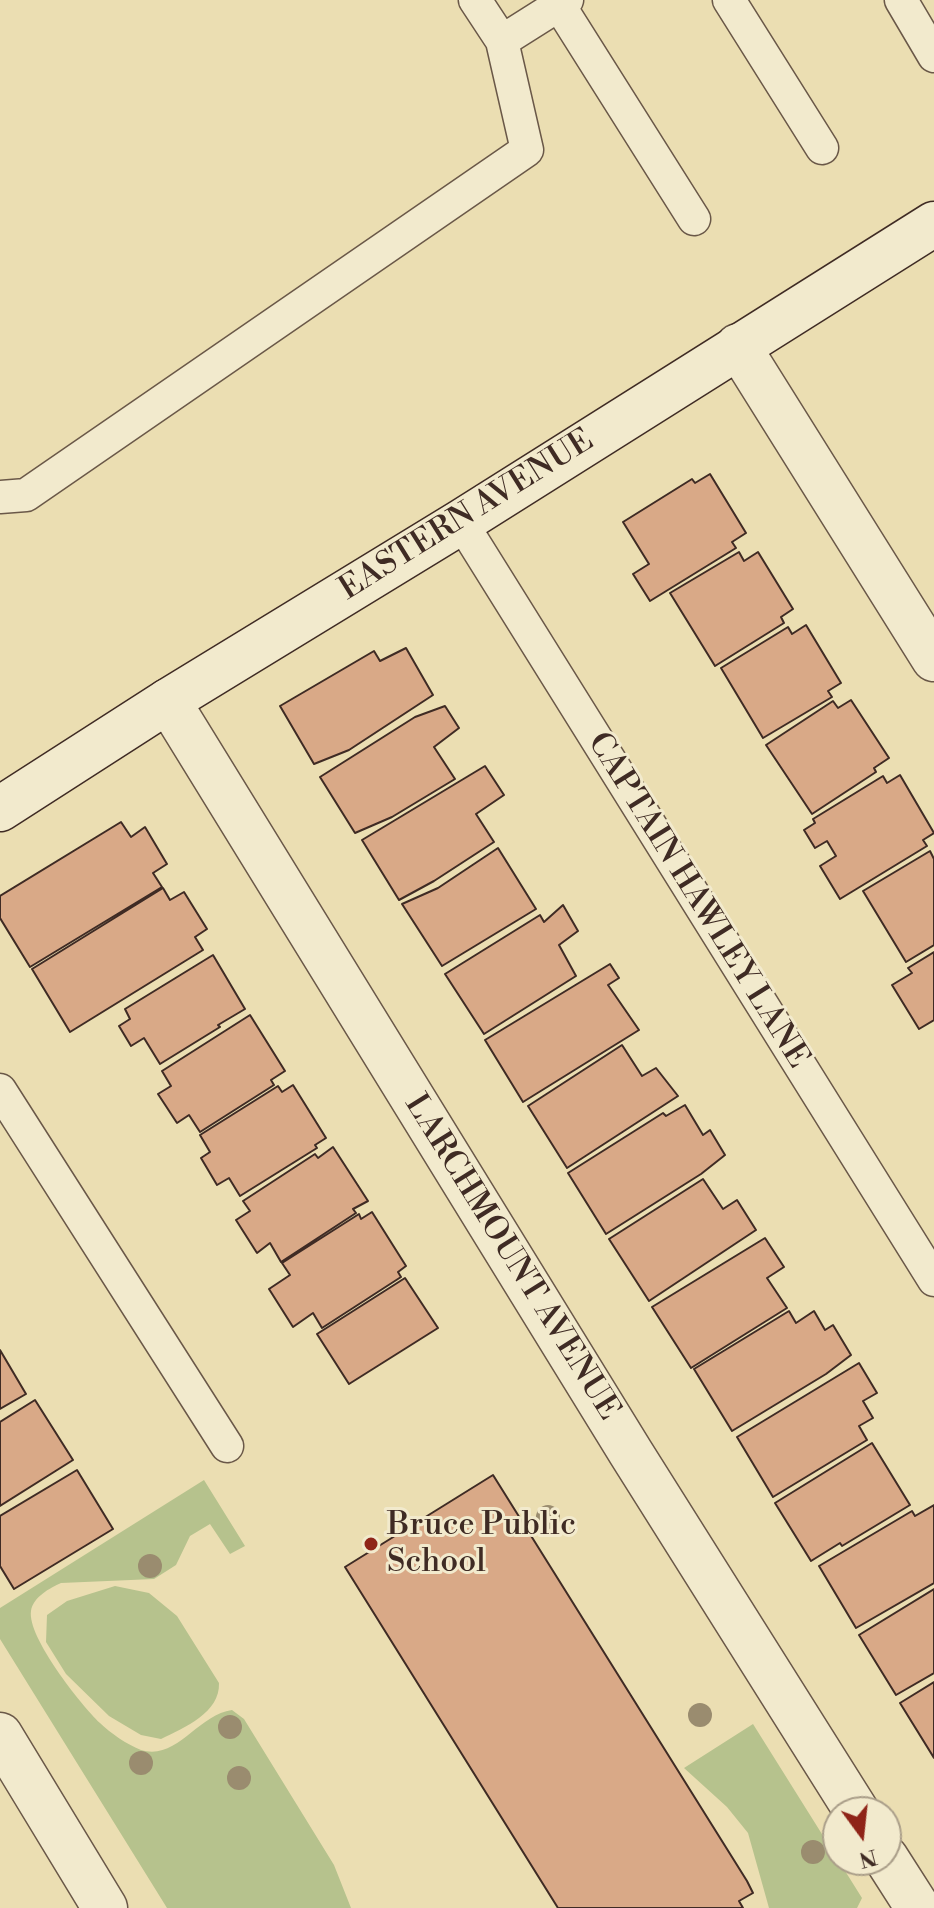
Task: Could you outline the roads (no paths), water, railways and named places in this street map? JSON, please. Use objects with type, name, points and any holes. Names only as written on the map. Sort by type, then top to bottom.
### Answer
[{"type":"street","name":"EASTERN AVENUE","points":[[0,809],[934,224]]},
{"type":"street","points":[[738,346],[929,640]]},
{"type":"street","name":"LARCHMOUNT AVENUE","points":[[168,701],[631,1453],[847,1796]]},
{"type":"street","points":[[0,1735],[105,1908]]},
{"type":"street","points":[[898,1876],[918,1908]]},
{"type":"lane","points":[[0,497],[26,495],[527,150],[502,41],[475,0]]},
{"type":"lane","points":[[729,0],[822,148]]},
{"type":"lane","points":[[901,0],[934,56]]},
{"type":"lane","points":[[502,41],[563,3],[694,219]]},
{"type":"lane","name":"CAPTAIN HAWLEY LANE","points":[[461,522],[934,1280]]},
{"type":"lane","points":[[0,1090],[227,1446]]},
{"type":"place","name":"Bruce Public School","points":[[371,1544]]}]
